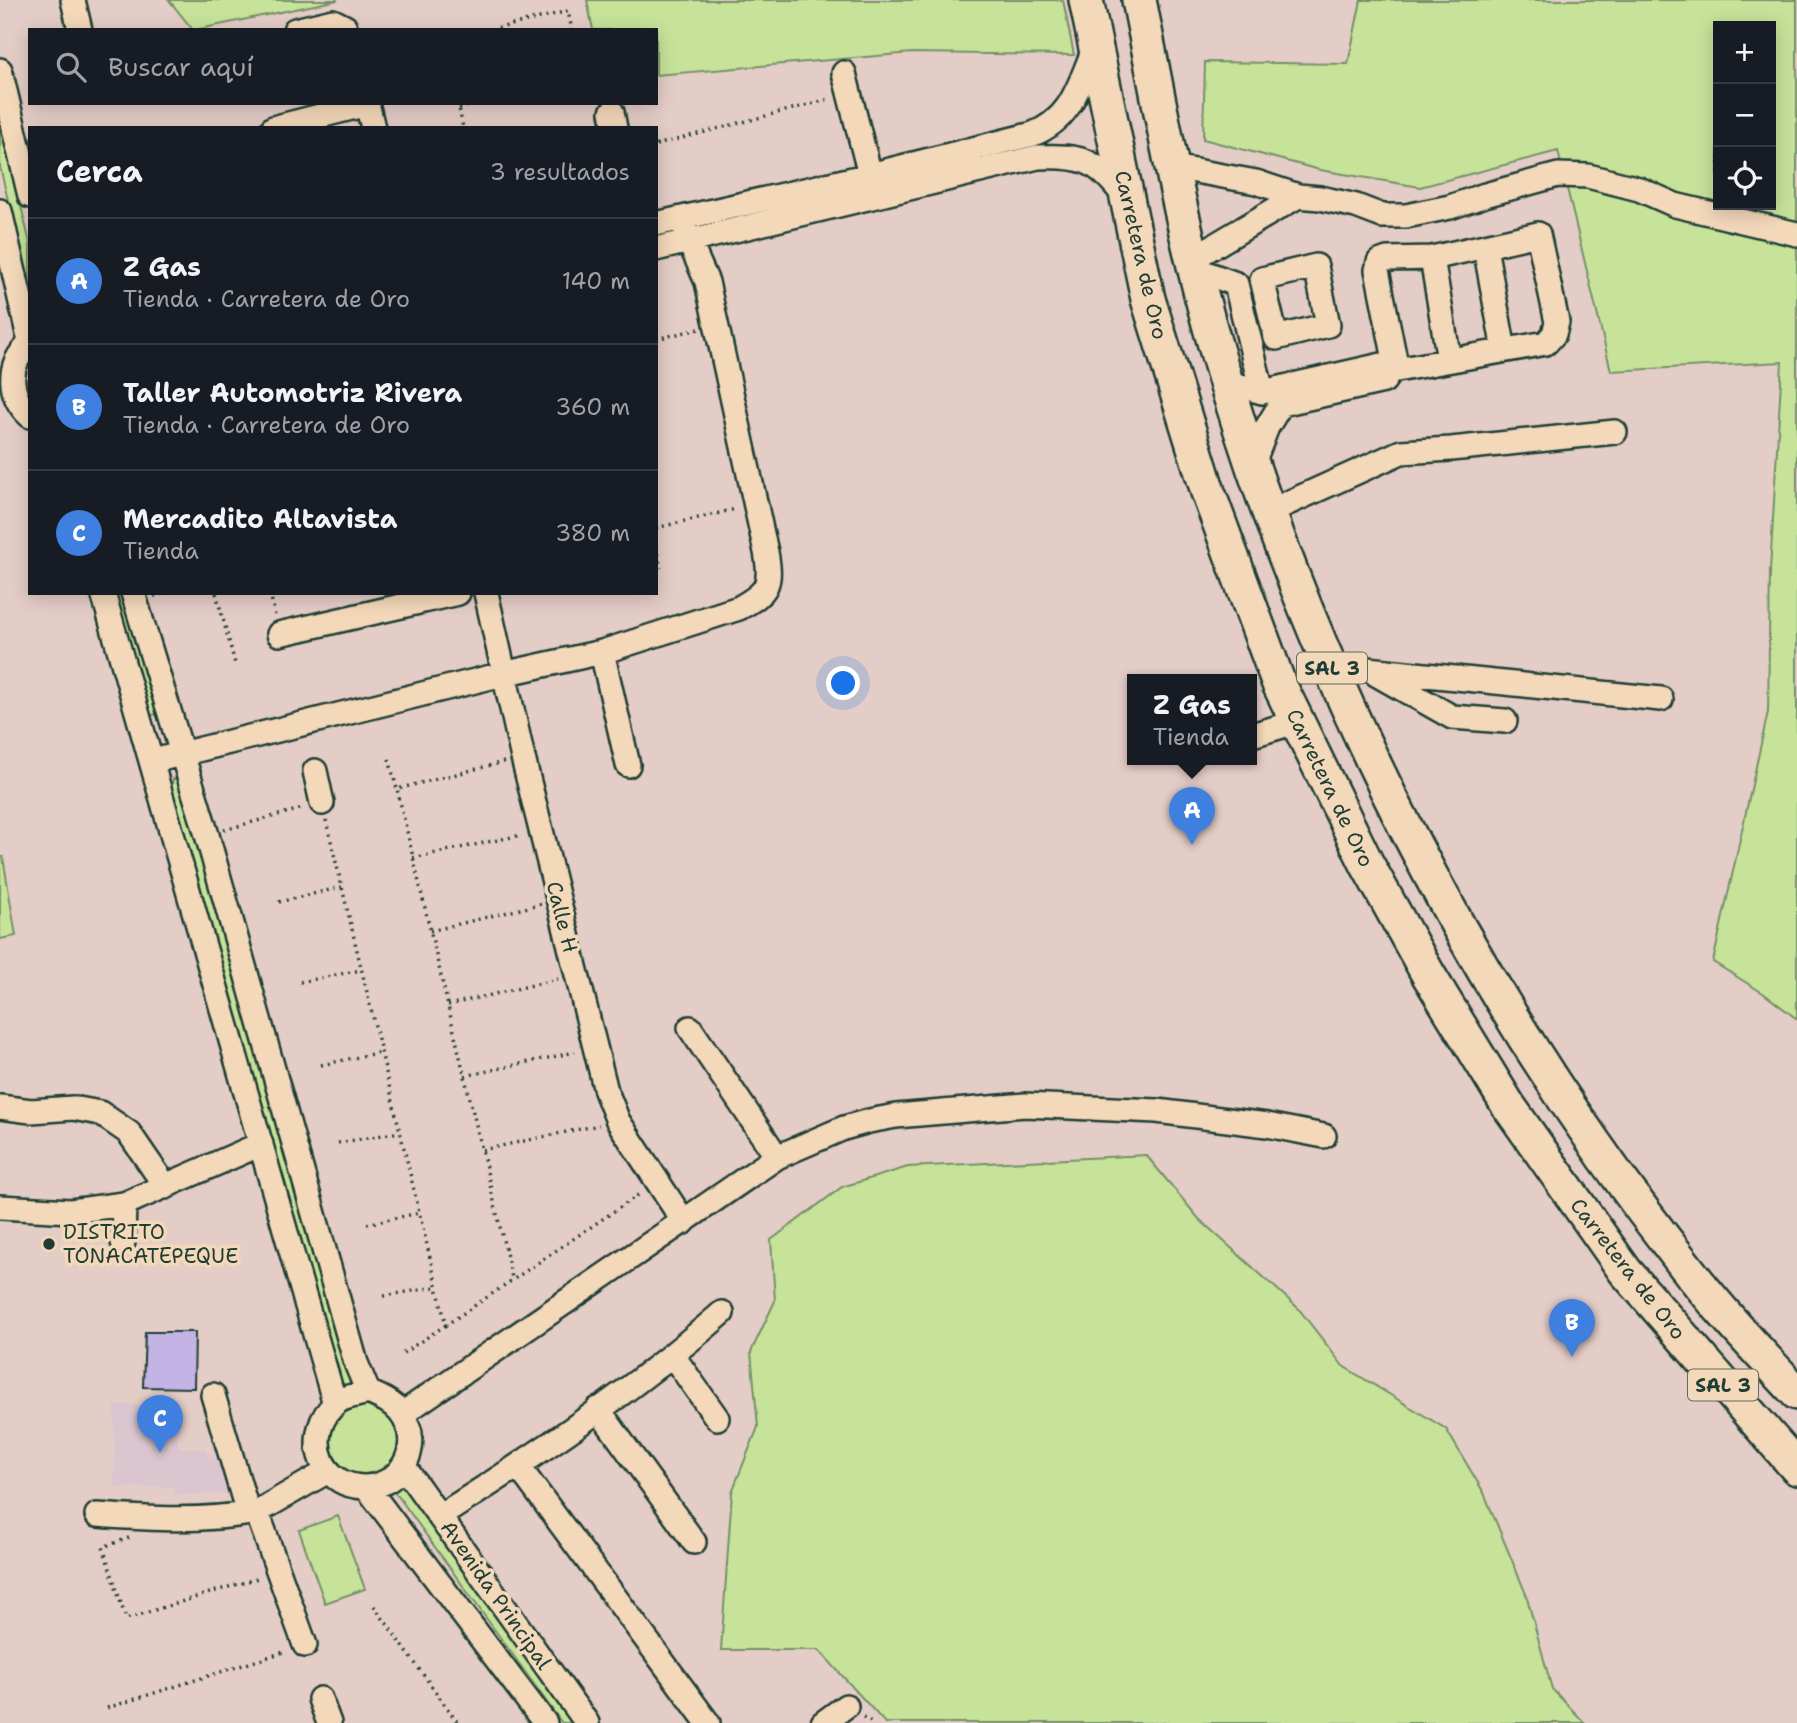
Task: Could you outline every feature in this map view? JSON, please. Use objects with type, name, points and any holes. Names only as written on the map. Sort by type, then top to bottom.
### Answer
[{"type":"highway","name":"Carretera de Oro","points":[[1086,0],[1148,299],[1208,492],[1279,684],[1367,864],[1428,974],[1508,1105],[1625,1271],[1797,1468]]},
{"type":"highway","name":"SAL 3","points":[[1139,0],[1194,264],[1226,382],[1268,512],[1333,671],[1408,834],[1479,962],[1554,1084],[1685,1266],[1797,1393]]},
{"type":"highway","points":[[1587,1219],[1606,1223],[1619,1219],[1628,1201],[1625,1186]]},
{"type":"highway","points":[[1650,1301],[1650,1286],[1656,1272],[1665,1267],[1685,1266]]},
{"type":"street","points":[[73,0],[80,28]]},
{"type":"street","points":[[303,28],[333,21],[345,28]]},
{"type":"street","points":[[658,224],[1033,134],[1047,128],[1072,104],[1095,47]]},
{"type":"street","points":[[0,70],[28,188]]},
{"type":"street","points":[[846,84],[870,175]]},
{"type":"street","points":[[281,126],[363,105]]},
{"type":"street","points":[[367,105],[372,126]]},
{"type":"street","points":[[658,249],[1038,157],[1064,156],[1088,161],[1109,177],[1126,199]]},
{"type":"street","points":[[1173,167],[1256,182],[1298,196],[1356,206],[1381,216],[1406,216],[1450,207],[1558,175],[1588,176],[1639,189],[1675,205],[1797,234]]},
{"type":"street","points":[[1194,264],[1298,196]]},
{"type":"street","points":[[0,211],[26,348],[13,370],[12,384],[15,397],[26,412]]},
{"type":"street","points":[[153,761],[602,652],[739,608],[757,598],[767,588],[770,573],[717,324],[707,282],[682,218]]},
{"type":"street","points":[[1226,382],[1262,392],[1389,372],[1546,343],[1555,334],[1557,322],[1544,254],[1545,233],[1432,258],[1387,259],[1379,262],[1377,270],[1389,372]]},
{"type":"street","points":[[1485,247],[1504,350]]},
{"type":"street","points":[[1432,258],[1449,360]]},
{"type":"street","points":[[1194,264],[1236,284],[1316,266],[1328,325],[1276,338],[1215,346]]},
{"type":"street","points":[[1262,279],[1276,338]]},
{"type":"street","points":[[1236,284],[1262,392]]},
{"type":"street","points":[[0,373],[26,348]]},
{"type":"street","points":[[1253,463],[1267,427],[1281,404],[1389,372]]},
{"type":"street","points":[[0,399],[26,412]]},
{"type":"street","points":[[1268,512],[1401,452],[1615,432]]},
{"type":"street","points":[[104,595],[335,1404]]},
{"type":"street","points":[[134,595],[184,753],[356,1363],[368,1392]]},
{"type":"street","points":[[279,634],[449,595]]},
{"type":"street","name":"Calle H","points":[[486,595],[523,758],[606,1091],[618,1121],[684,1222]]},
{"type":"street","points":[[602,652],[628,765]]},
{"type":"street","points":[[1333,671],[1367,668],[1661,699]]},
{"type":"street","points":[[1367,668],[1452,717],[1505,721]]},
{"type":"street","points":[[1257,733],[1298,721]]},
{"type":"street","points":[[314,771],[322,803]]},
{"type":"street","points":[[690,1028],[777,1157]]},
{"type":"street","points":[[402,1414],[777,1157],[844,1128],[897,1116],[1025,1105],[1157,1111],[1267,1125],[1324,1136]]},
{"type":"street","points":[[0,1107],[31,1111],[73,1108],[100,1113],[129,1133],[166,1187]]},
{"type":"street","points":[[0,1207],[71,1212],[124,1204],[261,1144]]},
{"type":"street","points":[[122,1242],[124,1204]]},
{"type":"street","points":[[440,1516],[518,1466],[673,1356],[722,1313]]},
{"type":"street","points":[[673,1356],[717,1418]]},
{"type":"street","points":[[368,1392],[383,1398],[402,1414],[410,1435],[410,1447],[404,1467],[393,1478],[368,1489],[347,1485],[328,1471],[322,1461],[318,1440],[324,1418],[339,1400],[368,1392]]},
{"type":"street","points":[[214,1395],[252,1512],[305,1645]]},
{"type":"street","points":[[598,1409],[694,1542]]},
{"type":"street","points":[[518,1466],[708,1723]]},
{"type":"street","name":"Avenida Principal","points":[[404,1467],[587,1723]]},
{"type":"street","points":[[97,1515],[177,1520],[220,1519],[252,1512],[328,1471]]},
{"type":"street","name":"Avenida Principal","points":[[368,1489],[545,1723]]},
{"type":"street","points":[[320,1699],[329,1723]]},
{"type":"street","points":[[822,1723],[846,1706]]},
{"type":"path","points":[[499,28],[568,11],[572,28]]},
{"type":"path","points":[[658,144],[846,84]]},
{"type":"path","points":[[458,105],[463,126]]},
{"type":"path","points":[[658,338],[717,324]]},
{"type":"path","points":[[658,528],[756,505]]},
{"type":"path","points":[[658,555],[661,568]]},
{"type":"path","points":[[217,595],[236,667]]},
{"type":"path","points":[[389,758],[512,1278]]},
{"type":"path","points":[[397,789],[523,758]]},
{"type":"path","points":[[207,835],[322,803],[446,1325]]},
{"type":"path","points":[[413,858],[541,830]]},
{"type":"path","points":[[279,902],[342,887]]},
{"type":"path","points":[[430,931],[558,900]]},
{"type":"path","points":[[300,982],[361,970]]},
{"type":"path","points":[[448,1005],[576,975]]},
{"type":"path","points":[[465,1076],[595,1048]]},
{"type":"path","points":[[321,1065],[381,1052]]},
{"type":"path","points":[[482,1150],[618,1121]]},
{"type":"path","points":[[338,1143],[400,1132]]},
{"type":"path","points":[[403,1353],[658,1182]]},
{"type":"path","points":[[367,1224],[419,1213]]},
{"type":"path","points":[[384,1296],[436,1287]]},
{"type":"path","points":[[140,1534],[103,1547],[126,1619],[278,1572]]},
{"type":"path","points":[[374,1606],[458,1723]]},
{"type":"path","points":[[107,1708],[305,1645]]},
{"type":"shaded area","points":[[114,1405],[178,1405],[178,1447],[206,1449],[208,1457],[221,1458],[228,1494],[174,1495],[174,1487],[114,1488]]},
{"type":"green space","points":[[169,0],[338,0],[203,28],[191,28]]},
{"type":"green space","points":[[587,0],[1063,0],[1074,55],[912,53],[658,75],[658,28],[593,28]]},
{"type":"green space","points":[[1361,0],[1797,0],[1797,1019],[1763,993],[1713,962],[1768,712],[1770,571],[1782,362],[1611,371],[1558,151],[1420,187],[1320,170],[1203,139],[1205,62],[1348,64]]},
{"type":"green space","points":[[0,119],[28,235],[28,283],[0,167]]},
{"type":"green space","points":[[114,595],[127,595],[159,714],[152,715]]},
{"type":"green space","points":[[173,779],[182,784],[352,1379],[348,1385],[340,1384],[171,789]]},
{"type":"green space","points":[[0,857],[3,857],[16,936],[0,939]]},
{"type":"green space","points":[[1146,1155],[1199,1219],[1298,1308],[1343,1366],[1446,1429],[1484,1493],[1526,1594],[1552,1689],[1585,1723],[885,1723],[819,1650],[721,1650],[732,1492],[758,1427],[751,1352],[775,1301],[771,1240],[842,1187],[908,1167]]},
{"type":"green space","points":[[366,1406],[391,1416],[401,1441],[391,1466],[366,1476],[341,1466],[331,1441],[341,1416]]},
{"type":"green space","points":[[402,1479],[576,1723],[562,1723],[398,1496],[390,1489]]},
{"type":"green space","points":[[338,1516],[365,1589],[325,1603],[299,1530]]},
{"type":"building","points":[[145,1332],[195,1332],[194,1388],[143,1387]]},
{"type":"place","name":"Z Gas","points":[[1192,845]]},
{"type":"place","name":"DISTRITO TONACATEPEQUE","points":[[49,1244]]},
{"type":"place","name":"Taller Automotriz Rivera","points":[[1572,1357]]},
{"type":"place","name":"Mercadito Altavista","points":[[160,1453]]}]
